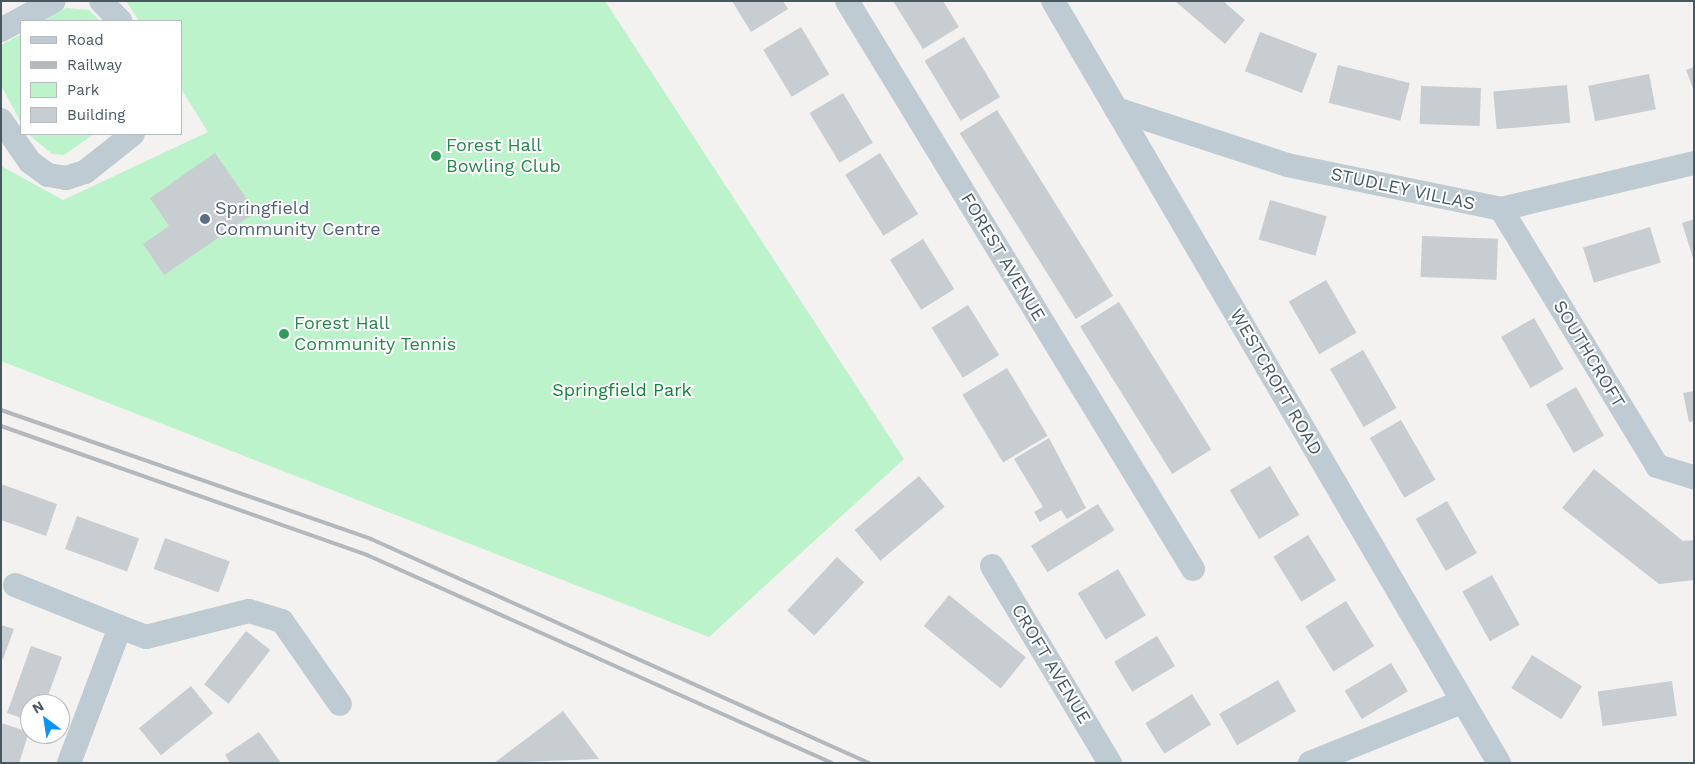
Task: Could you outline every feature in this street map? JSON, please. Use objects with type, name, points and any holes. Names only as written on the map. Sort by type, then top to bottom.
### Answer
[{"type":"street","points":[[1,30],[54,1]]},
{"type":"street","points":[[101,1],[119,20]]},
{"type":"street","name":"FOREST AVENUE","points":[[847,1],[1193,569]]},
{"type":"street","name":"WESTCROFT ROAD","points":[[1053,1],[1499,763]]},
{"type":"street","name":"STUDLEY VILLAS","points":[[1116,109],[1287,165],[1501,209],[1694,163]]},
{"type":"street","points":[[1,120],[30,162],[48,175],[66,178],[85,172],[132,135]]},
{"type":"street","name":"SOUTHCROFT","points":[[1501,209],[1657,466],[1694,477]]},
{"type":"street","name":"CROFT AVENUE","points":[[992,566],[1110,763]]},
{"type":"street","points":[[15,585],[146,637],[248,610],[282,621],[340,704]]},
{"type":"street","points":[[68,763],[120,627]]},
{"type":"street","points":[[1310,763],[1462,702]]},
{"type":"green space","name":"Springfield Park","points":[[126,1],[605,1],[904,459],[709,637],[1,361],[1,166],[63,200],[208,132],[182,91],[182,20],[138,20]]},
{"type":"green space","points":[[66,8],[89,10],[99,20],[45,20]]},
{"type":"green space","points":[[20,35],[20,121],[1,85],[1,45]]},
{"type":"green space","points":[[29,135],[93,135],[64,155],[52,154]]},
{"type":"building","points":[[732,1],[783,1],[788,9],[751,32]]},
{"type":"building","points":[[893,1],[943,1],[959,27],[923,49]]},
{"type":"building","points":[[1175,1],[1223,1],[1245,20],[1225,44]]},
{"type":"building","points":[[801,27],[829,74],[792,97],[763,50]]},
{"type":"building","points":[[1260,32],[1317,54],[1302,93],[1245,71]]},
{"type":"building","points":[[964,37],[1000,97],[961,121],[925,61]]},
{"type":"building","points":[[1338,65],[1410,83],[1400,121],[1329,103]]},
{"type":"building","points":[[1694,67],[1694,91],[1686,70]]},
{"type":"building","points":[[1649,74],[1656,109],[1595,121],[1588,86]]},
{"type":"building","points":[[1567,85],[1570,123],[1497,129],[1493,91]]},
{"type":"building","points":[[1421,86],[1481,88],[1480,126],[1420,124]]},
{"type":"building","points":[[843,93],[873,143],[839,163],[810,113]]},
{"type":"building","points":[[997,110],[1113,296],[1076,319],[960,133]]},
{"type":"building","name":"Springfield Community Centre","points":[[215,153],[256,212],[164,275],[143,244],[169,226],[150,198]]},
{"type":"building","points":[[880,153],[918,214],[883,236],[845,175]]},
{"type":"building","points":[[1270,200],[1327,216],[1315,256],[1259,239]]},
{"type":"building","points":[[1694,219],[1694,258],[1693,258],[1682,223]]},
{"type":"building","points":[[1650,227],[1661,262],[1594,283],[1583,247]]},
{"type":"building","points":[[1422,236],[1498,239],[1497,280],[1421,277]]},
{"type":"building","points":[[923,239],[954,289],[921,310],[890,260]]},
{"type":"building","points":[[1326,280],[1356,333],[1319,354],[1289,302]]},
{"type":"building","points":[[1119,302],[1211,450],[1172,474],[1080,326]]},
{"type":"building","points":[[968,305],[999,355],[963,378],[932,328]]},
{"type":"building","points":[[1534,318],[1564,369],[1531,388],[1501,337]]},
{"type":"building","points":[[1363,350],[1396,408],[1364,427],[1330,369]]},
{"type":"building","points":[[1007,368],[1048,436],[1003,462],[962,395]]},
{"type":"building","points":[[1576,387],[1604,435],[1574,453],[1546,404]]},
{"type":"building","points":[[1694,391],[1694,421],[1689,422],[1683,393]]},
{"type":"building","points":[[1401,420],[1436,480],[1404,498],[1370,438]]},
{"type":"building","points":[[1049,438],[1086,508],[1067,519],[1061,510],[1040,522],[1034,512],[1043,507],[1014,459]]},
{"type":"building","points":[[1270,466],[1299,515],[1259,539],[1230,490]]},
{"type":"building","points":[[1594,469],[1683,541],[1694,540],[1694,580],[1659,584],[1562,508]]},
{"type":"building","points":[[919,476],[945,507],[880,561],[855,530]]},
{"type":"building","points":[[1,484],[57,504],[46,536],[1,520]]},
{"type":"building","points":[[1447,501],[1477,553],[1446,571],[1416,519]]},
{"type":"building","points":[[1098,504],[1114,530],[1047,572],[1031,546]]},
{"type":"building","points":[[77,516],[139,539],[127,571],[65,549]]},
{"type":"building","points":[[1308,535],[1336,580],[1301,602],[1273,557]]},
{"type":"building","points":[[165,538],[230,562],[219,593],[154,569]]},
{"type":"building","points":[[837,557],[864,582],[814,636],[787,610]]},
{"type":"building","points":[[1118,569],[1146,615],[1106,639],[1078,593]]},
{"type":"building","points":[[1492,575],[1520,625],[1490,641],[1462,591]]},
{"type":"building","points":[[949,595],[1026,657],[1001,688],[924,626]]},
{"type":"building","points":[[1346,601],[1374,646],[1333,671],[1305,626]]},
{"type":"building","points":[[1,625],[14,629],[3,659],[1,658]]},
{"type":"building","points":[[246,631],[270,650],[229,704],[204,685]]},
{"type":"building","points":[[1157,636],[1175,666],[1132,692],[1114,662]]},
{"type":"building","points":[[31,646],[62,657],[49,694],[20,694],[20,718],[7,713]]},
{"type":"building","points":[[1532,655],[1582,686],[1561,719],[1511,688]]},
{"type":"building","points":[[1391,663],[1408,691],[1362,719],[1345,691]]},
{"type":"building","points":[[1278,680],[1296,711],[1237,745],[1219,714]]},
{"type":"building","points":[[1672,681],[1677,716],[1603,726],[1598,691]]},
{"type":"building","points":[[191,686],[213,713],[161,755],[139,728]]},
{"type":"building","points":[[1192,694],[1211,725],[1164,754],[1145,723]]},
{"type":"building","points":[[563,711],[599,759],[494,763]]},
{"type":"building","points":[[1,723],[20,729],[20,744],[25,744],[19,763],[1,763]]},
{"type":"building","points":[[259,732],[281,763],[230,763],[225,755]]},
{"type":"railway","points":[[1,410],[371,539],[869,763]]},
{"type":"railway","points":[[1,426],[367,555],[832,763]]},
{"type":"place","name":"Forest Hall Bowling Club","points":[[436,156]]},
{"type":"place","name":"Springfield Community Centre","points":[[205,219]]},
{"type":"place","name":"Forest Hall Community Tennis","points":[[284,334]]}]
